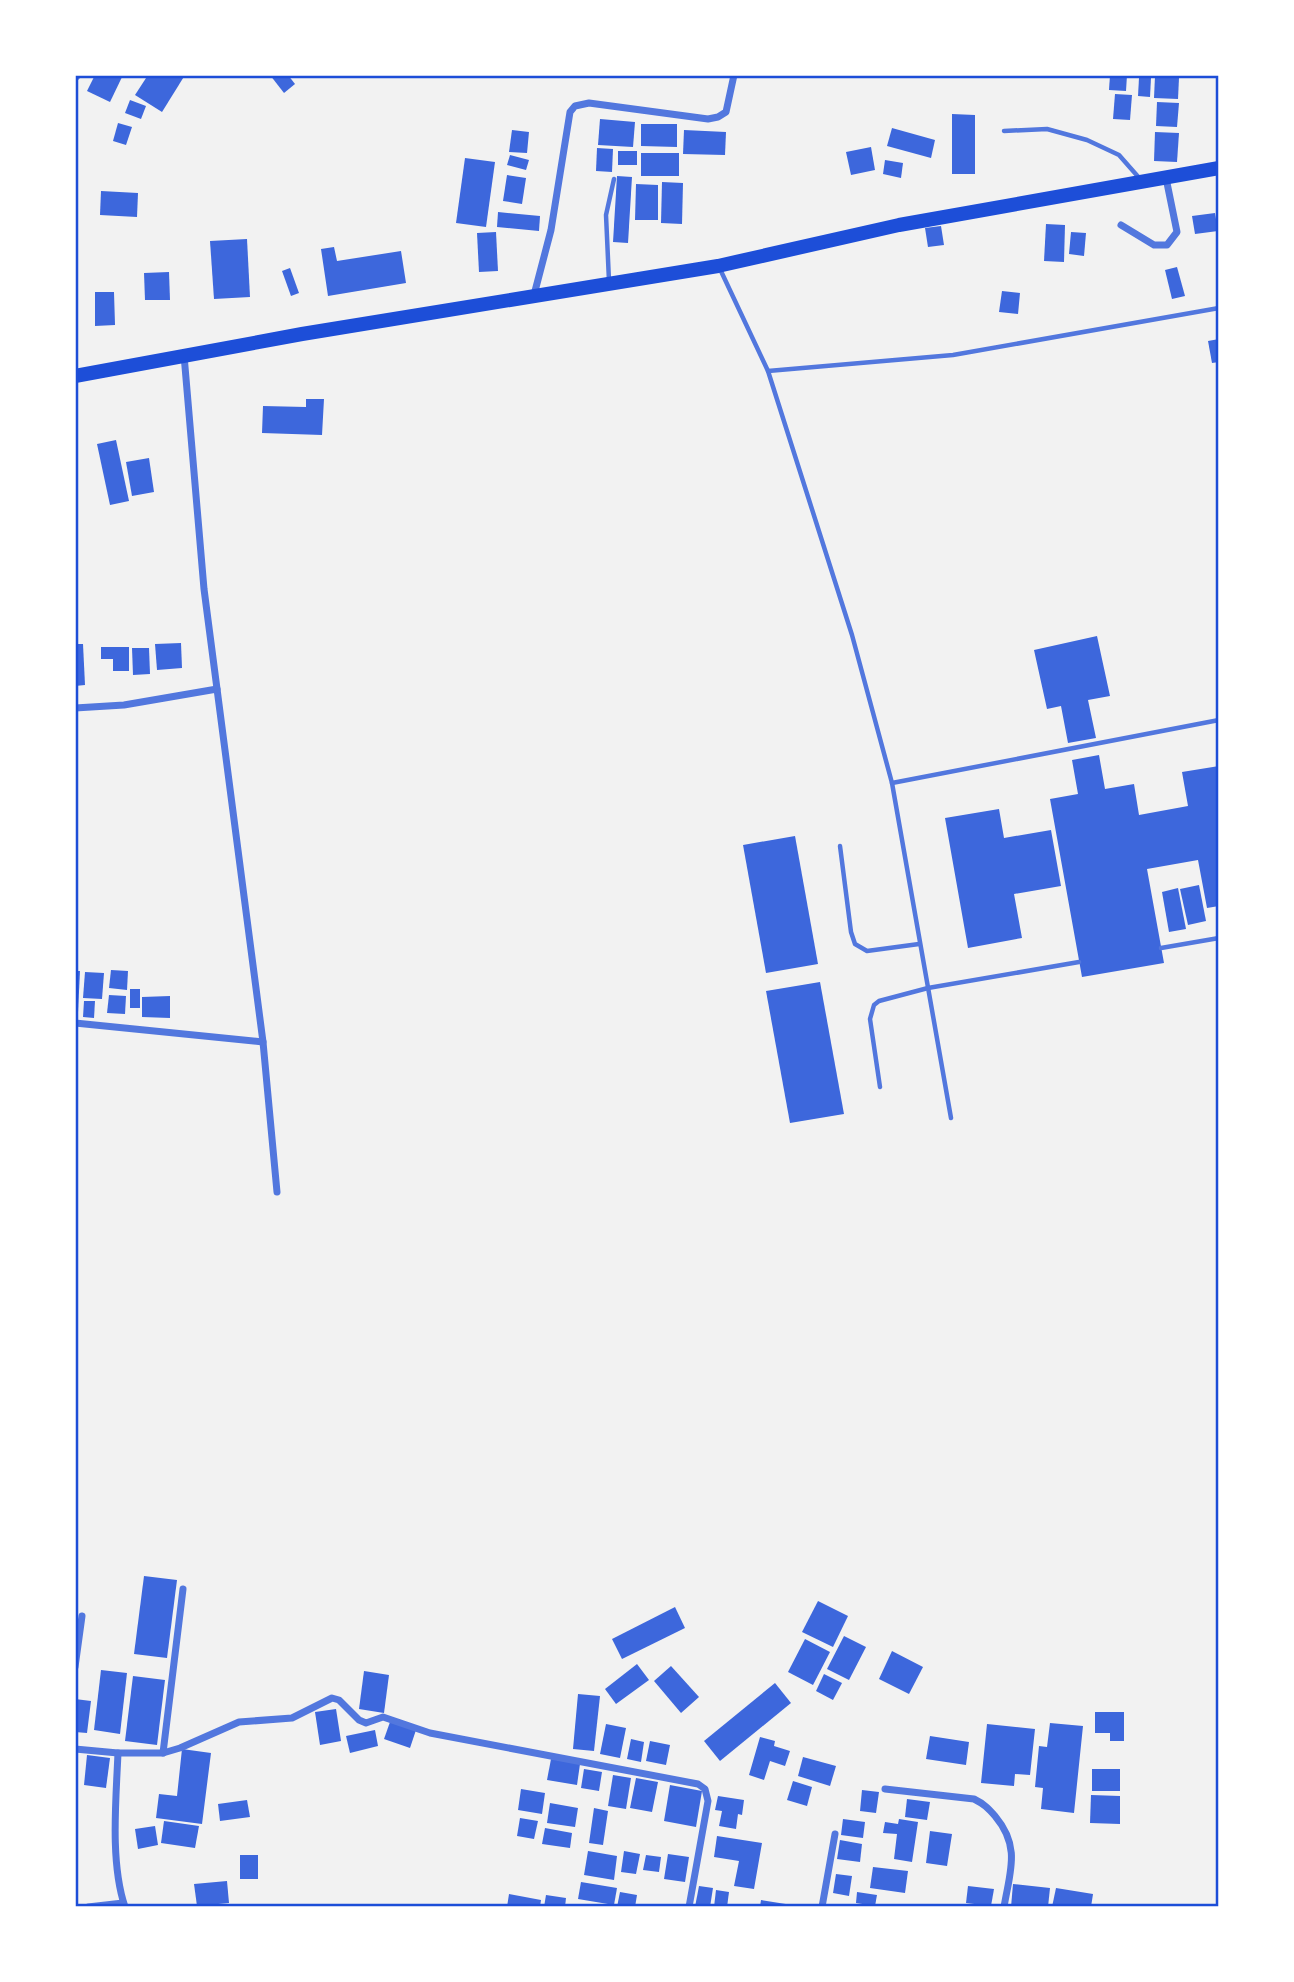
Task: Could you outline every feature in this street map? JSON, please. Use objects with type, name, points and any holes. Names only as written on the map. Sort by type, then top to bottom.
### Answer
[{"type":"highway","points":[[75,376],[184,355],[718,265],[899,225],[1143,183],[1219,167]]},
{"type":"street","points":[[534,296],[551,230],[570,112],[575,106],[589,103],[708,119],[726,113],[734,75]]},
{"type":"street","points":[[1121,225],[1154,245],[1167,245],[1177,232],[1166,178]]},
{"type":"street","points":[[184,355],[204,589],[263,1042],[277,1192]]},
{"type":"street","points":[[75,708],[124,705],[218,689]]},
{"type":"street","points":[[75,1023],[263,1042]]},
{"type":"street","points":[[163,1753],[183,1589]]},
{"type":"street","points":[[75,1667],[82,1616]]},
{"type":"street","points":[[75,1749],[163,1753],[239,1722],[292,1718],[332,1698],[339,1700],[359,1720],[366,1723],[383,1717],[430,1733],[698,1784],[705,1789],[708,1801],[689,1907]]},
{"type":"street","points":[[88,1907],[124,1905],[120,1888],[115,1823],[118,1753]]},
{"type":"street","points":[[885,1789],[974,1799],[986,1804],[1008,1833],[1011,1847],[1012,1861],[1004,1907]]},
{"type":"street","points":[[822,1907],[835,1834]]},
{"type":"lane","points":[[1004,131],[1047,129],[1087,140],[1119,155],[1143,183]]},
{"type":"lane","points":[[609,282],[606,215],[614,178]]},
{"type":"lane","points":[[718,265],[768,372],[852,635],[892,783],[951,1118]]},
{"type":"lane","points":[[768,372],[953,355],[1219,309]]},
{"type":"lane","points":[[892,783],[1219,720]]},
{"type":"lane","points":[[840,846],[851,932],[855,944],[866,951],[919,944]]},
{"type":"lane","points":[[1161,948],[1219,938]]},
{"type":"lane","points":[[880,1087],[870,1019],[874,1005],[879,1001],[928,988],[1079,962]]},
{"type":"building","points":[[95,75],[123,75],[110,102],[87,91]]},
{"type":"building","points":[[148,75],[185,75],[162,112],[135,95]]},
{"type":"building","points":[[270,75],[288,75],[295,84],[284,93]]},
{"type":"building","points":[[1110,75],[1127,75],[1126,91],[1109,90]]},
{"type":"building","points":[[1155,76],[1179,78],[1178,99],[1154,98]]},
{"type":"building","points":[[1139,78],[1151,78],[1150,97],[1138,96]]},
{"type":"building","points":[[1115,94],[1132,95],[1130,120],[1113,119]]},
{"type":"building","points":[[130,100],[146,106],[141,119],[125,113]]},
{"type":"building","points":[[1157,102],[1179,103],[1177,127],[1156,126]]},
{"type":"building","points":[[952,114],[975,115],[975,174],[952,174]]},
{"type":"building","points":[[600,119],[635,122],[633,147],[598,145]]},
{"type":"building","points":[[118,123],[132,127],[126,145],[113,141]]},
{"type":"building","points":[[641,124],[677,124],[677,147],[641,146]]},
{"type":"building","points":[[892,128],[935,140],[931,158],[887,146]]},
{"type":"building","points":[[512,130],[529,132],[527,153],[509,152]]},
{"type":"building","points":[[684,130],[726,132],[725,155],[683,154]]},
{"type":"building","points":[[1155,132],[1179,133],[1177,162],[1154,161]]},
{"type":"building","points":[[871,147],[875,170],[851,175],[846,152]]},
{"type":"building","points":[[597,148],[613,149],[612,172],[596,171]]},
{"type":"building","points":[[618,151],[637,151],[637,165],[618,165]]},
{"type":"building","points":[[641,153],[679,153],[679,176],[641,176]]},
{"type":"building","points":[[510,155],[529,160],[526,170],[507,165]]},
{"type":"building","points":[[465,158],[495,162],[486,227],[456,223]]},
{"type":"building","points":[[885,160],[903,163],[901,178],[883,174]]},
{"type":"building","points":[[507,175],[526,178],[522,204],[503,201]]},
{"type":"building","points":[[617,176],[632,177],[628,243],[613,242]]},
{"type":"building","points":[[662,182],[683,183],[682,224],[661,223]]},
{"type":"building","points":[[636,184],[658,185],[658,220],[635,220]]},
{"type":"building","points":[[101,191],[138,193],[137,217],[100,215]]},
{"type":"building","points":[[498,212],[540,216],[539,231],[497,227]]},
{"type":"building","points":[[1215,213],[1218,231],[1195,234],[1192,216]]},
{"type":"building","points":[[1046,224],[1065,225],[1064,262],[1044,261]]},
{"type":"building","points":[[941,226],[944,245],[928,247],[925,228]]},
{"type":"building","points":[[496,232],[498,271],[479,272],[477,233]]},
{"type":"building","points":[[1071,232],[1086,233],[1084,256],[1069,254]]},
{"type":"building","points":[[247,239],[250,297],[214,299],[210,241]]},
{"type":"building","points":[[334,247],[337,261],[401,251],[406,283],[328,296],[321,249]]},
{"type":"building","points":[[1177,267],[1185,296],[1172,299],[1165,270]]},
{"type":"building","points":[[290,268],[299,293],[291,296],[282,271]]},
{"type":"building","points":[[169,272],[170,300],[145,300],[144,273]]},
{"type":"building","points":[[1002,291],[1020,293],[1018,314],[999,312]]},
{"type":"building","points":[[95,292],[114,292],[115,325],[95,326]]},
{"type":"building","points":[[1219,339],[1219,362],[1212,363],[1208,341]]},
{"type":"building","points":[[306,399],[324,399],[322,435],[262,433],[263,406],[306,407]]},
{"type":"building","points":[[116,440],[129,501],[110,505],[97,444]]},
{"type":"building","points":[[149,458],[154,492],[132,496],[126,462]]},
{"type":"building","points":[[1097,636],[1110,696],[1088,700],[1096,738],[1068,743],[1061,706],[1047,709],[1034,650]]},
{"type":"building","points":[[181,643],[182,668],[157,670],[155,644]]},
{"type":"building","points":[[75,644],[83,644],[85,685],[75,686]]},
{"type":"building","points":[[101,647],[129,647],[129,671],[113,671],[113,659],[101,659]]},
{"type":"building","points":[[132,648],[149,648],[150,674],[133,675]]},
{"type":"building","points":[[1099,755],[1105,789],[1134,784],[1139,815],[1188,806],[1182,772],[1219,766],[1219,906],[1207,908],[1198,860],[1147,869],[1164,963],[1082,977],[1050,799],[1078,794],[1072,760]]},
{"type":"building","points":[[999,809],[1004,838],[1051,830],[1061,886],[1014,894],[1022,938],[968,948],[945,818]]},
{"type":"building","points":[[795,836],[818,964],[766,973],[743,845]]},
{"type":"building","points":[[1199,885],[1206,921],[1188,925],[1180,889]]},
{"type":"building","points":[[1178,888],[1186,929],[1169,932],[1162,892]]},
{"type":"building","points":[[111,970],[128,971],[127,990],[109,988]]},
{"type":"building","points":[[75,971],[80,971],[78,1012],[75,1012]]},
{"type":"building","points":[[85,972],[104,973],[102,999],[83,998]]},
{"type":"building","points":[[820,982],[844,1114],[790,1123],[766,991]]},
{"type":"building","points":[[130,989],[140,989],[140,1008],[130,1008]]},
{"type":"building","points":[[109,995],[126,996],[125,1014],[107,1013]]},
{"type":"building","points":[[170,996],[170,1018],[142,1017],[142,997]]},
{"type":"building","points":[[84,1001],[95,1001],[94,1018],[83,1017]]},
{"type":"building","points":[[144,1576],[177,1580],[167,1658],[134,1654]]},
{"type":"building","points":[[818,1601],[848,1616],[833,1647],[802,1632]]},
{"type":"building","points":[[675,1607],[685,1628],[622,1659],[612,1639]]},
{"type":"building","points":[[844,1636],[866,1647],[849,1680],[827,1669]]},
{"type":"building","points":[[805,1639],[830,1652],[813,1685],[788,1672]]},
{"type":"building","points":[[892,1651],[923,1667],[909,1694],[879,1679]]},
{"type":"building","points":[[637,1664],[649,1680],[616,1704],[605,1689]]},
{"type":"building","points":[[671,1666],[699,1697],[681,1713],[654,1681]]},
{"type":"building","points":[[101,1670],[127,1673],[120,1734],[94,1730]]},
{"type":"building","points":[[364,1671],[389,1675],[384,1713],[359,1709]]},
{"type":"building","points":[[824,1674],[842,1683],[833,1700],[816,1691]]},
{"type":"building","points":[[133,1676],[165,1680],[157,1745],[125,1741]]},
{"type":"building","points":[[775,1683],[791,1703],[720,1761],[704,1741]]},
{"type":"building","points":[[578,1694],[600,1696],[594,1751],[573,1749]]},
{"type":"building","points":[[75,1699],[91,1701],[87,1733],[75,1732]]},
{"type":"building","points":[[336,1709],[341,1741],[320,1745],[315,1712]]},
{"type":"building","points":[[1095,1712],[1124,1712],[1124,1741],[1110,1741],[1110,1733],[1095,1733]]},
{"type":"building","points":[[390,1722],[416,1730],[410,1748],[384,1739]]},
{"type":"building","points":[[1050,1723],[1083,1726],[1074,1813],[1041,1809],[1043,1788],[1035,1787],[1039,1746],[1047,1747]]},
{"type":"building","points":[[606,1724],[626,1728],[620,1758],[600,1754]]},
{"type":"building","points":[[987,1724],[1035,1729],[1030,1775],[1015,1774],[1014,1786],[981,1783]]},
{"type":"building","points":[[375,1730],[378,1746],[350,1753],[346,1736]]},
{"type":"building","points":[[930,1736],[969,1742],[966,1765],[926,1759]]},
{"type":"building","points":[[760,1737],[775,1741],[774,1746],[790,1751],[785,1766],[770,1761],[764,1780],[749,1775]]},
{"type":"building","points":[[631,1739],[644,1742],[641,1762],[627,1759]]},
{"type":"building","points":[[650,1741],[670,1745],[666,1765],[646,1761]]},
{"type":"building","points":[[182,1749],[211,1753],[202,1824],[156,1818],[159,1794],[177,1796]]},
{"type":"building","points":[[87,1755],[110,1758],[106,1788],[84,1785]]},
{"type":"building","points":[[803,1757],[836,1766],[830,1786],[798,1776]]},
{"type":"building","points":[[551,1759],[580,1764],[577,1785],[547,1780]]},
{"type":"building","points":[[584,1769],[602,1772],[599,1791],[581,1788]]},
{"type":"building","points":[[1092,1769],[1120,1769],[1120,1791],[1092,1791]]},
{"type":"building","points":[[613,1775],[631,1778],[626,1809],[608,1806]]},
{"type":"building","points":[[636,1778],[658,1782],[652,1812],[630,1808]]},
{"type":"building","points":[[793,1781],[812,1787],[807,1806],[787,1800]]},
{"type":"building","points":[[670,1785],[702,1791],[696,1827],[664,1821]]},
{"type":"building","points":[[521,1789],[545,1793],[542,1814],[518,1810]]},
{"type":"building","points":[[862,1790],[879,1792],[876,1813],[860,1811]]},
{"type":"building","points":[[1091,1795],[1120,1796],[1120,1824],[1090,1823]]},
{"type":"building","points":[[718,1796],[744,1800],[736,1829],[719,1826],[722,1811],[715,1810]]},
{"type":"building","points":[[907,1799],[930,1802],[927,1820],[905,1817]]},
{"type":"building","points":[[247,1800],[250,1817],[220,1821],[218,1804]]},
{"type":"building","points":[[550,1803],[578,1808],[575,1827],[547,1823]]},
{"type":"building","points":[[594,1808],[608,1811],[603,1845],[589,1843]]},
{"type":"building","points":[[520,1818],[538,1821],[534,1839],[517,1836]]},
{"type":"building","points":[[843,1819],[865,1822],[863,1838],[841,1835]]},
{"type":"building","points":[[899,1819],[918,1822],[912,1862],[894,1859],[897,1834],[883,1833],[885,1822],[898,1824]]},
{"type":"building","points":[[164,1821],[199,1826],[195,1848],[161,1843]]},
{"type":"building","points":[[155,1826],[158,1845],[138,1849],[135,1829]]},
{"type":"building","points":[[545,1828],[572,1833],[570,1848],[542,1844]]},
{"type":"building","points":[[930,1831],[952,1834],[947,1866],[926,1863]]},
{"type":"building","points":[[717,1836],[762,1843],[754,1889],[734,1886],[739,1861],[714,1857]]},
{"type":"building","points":[[840,1840],[862,1844],[860,1862],[837,1859]]},
{"type":"building","points":[[588,1851],[617,1856],[614,1880],[584,1875]]},
{"type":"building","points":[[624,1851],[640,1854],[636,1874],[621,1872]]},
{"type":"building","points":[[668,1854],[689,1857],[685,1882],[664,1879]]},
{"type":"building","points":[[240,1855],[258,1855],[258,1879],[240,1879]]},
{"type":"building","points":[[646,1855],[661,1857],[659,1872],[643,1870]]},
{"type":"building","points":[[873,1867],[908,1871],[905,1893],[870,1888]]},
{"type":"building","points":[[836,1874],[852,1876],[849,1896],[833,1893]]},
{"type":"building","points":[[227,1881],[229,1903],[197,1906],[194,1884]]},
{"type":"building","points":[[581,1882],[617,1888],[614,1905],[578,1899]]},
{"type":"building","points":[[1013,1884],[1050,1888],[1048,1907],[1011,1907]]},
{"type":"building","points":[[699,1886],[713,1888],[710,1907],[695,1907]]},
{"type":"building","points":[[968,1886],[994,1889],[991,1906],[966,1903]]},
{"type":"building","points":[[1056,1888],[1093,1894],[1091,1907],[1052,1907]]},
{"type":"building","points":[[716,1890],[729,1892],[727,1907],[714,1907]]},
{"type":"building","points":[[620,1892],[637,1895],[635,1907],[617,1907]]},
{"type":"building","points":[[857,1892],[877,1895],[875,1906],[856,1903]]},
{"type":"building","points":[[509,1894],[541,1900],[540,1907],[507,1907]]},
{"type":"building","points":[[546,1895],[566,1898],[565,1907],[544,1907]]},
{"type":"building","points":[[761,1900],[792,1905],[792,1907],[760,1907]]}]
